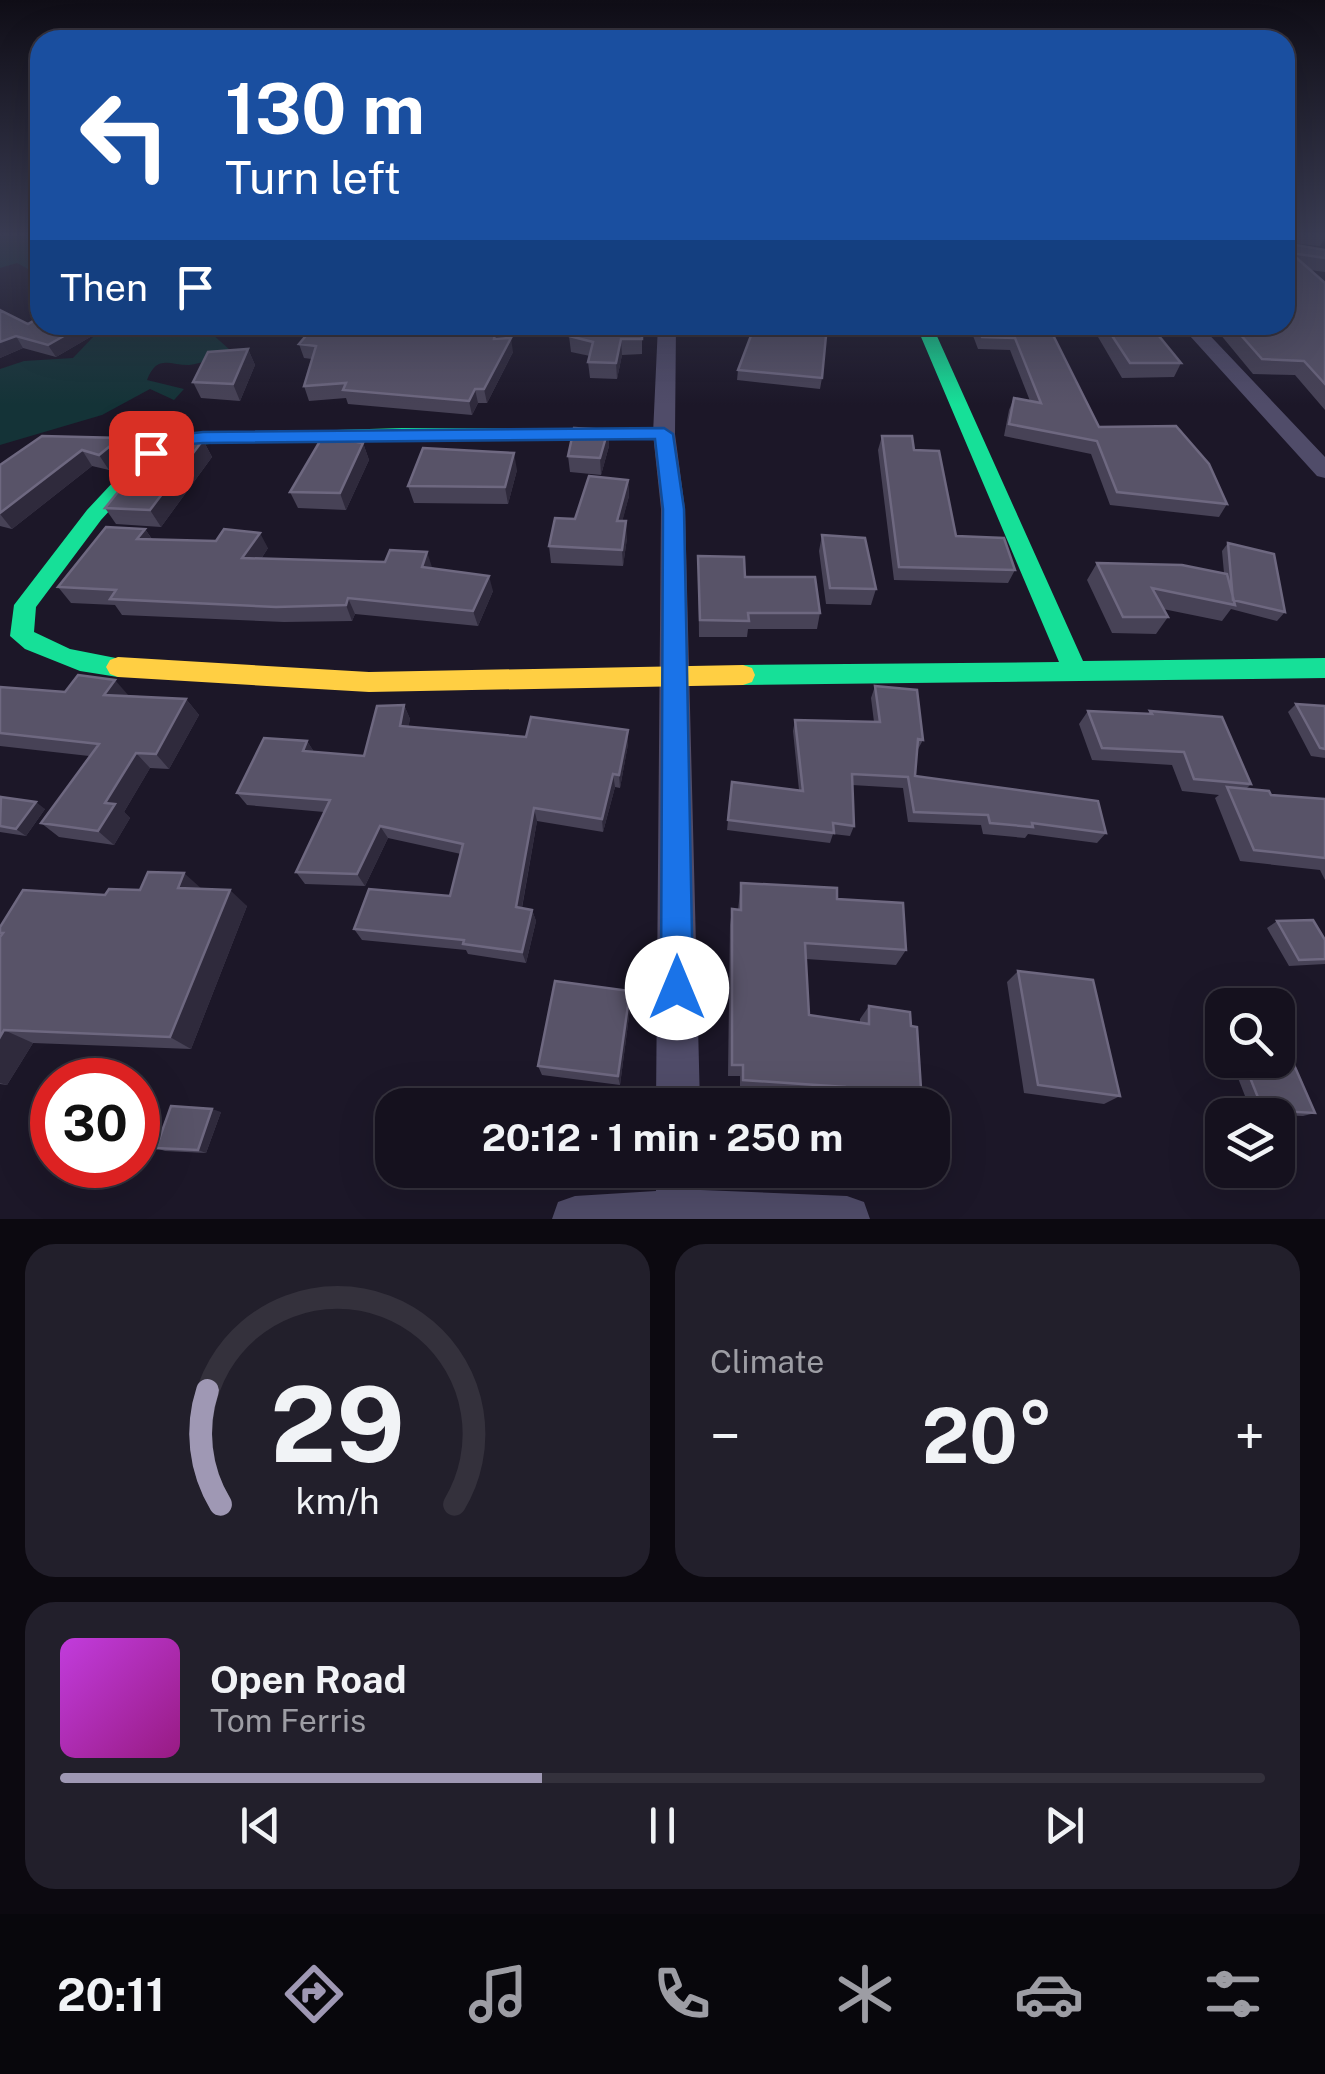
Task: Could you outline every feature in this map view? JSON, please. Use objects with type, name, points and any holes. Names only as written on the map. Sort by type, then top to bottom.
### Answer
[{"type":"street","points":[[667,335],[664,434],[674,509],[678,1088]]},
{"type":"street","points":[[928,335],[1074,668]]},
{"type":"street","points":[[1200,335],[1325,471]]},
{"type":"street","points":[[664,434],[402,433],[175,440],[151,453],[83,530],[25,605],[22,636],[50,654],[108,666],[369,682],[1074,668],[1325,668]]},
{"type":"street","points":[[575,1219],[678,1191],[848,1219]]},
{"type":"green space","points":[[213,335],[230,350],[194,364],[164,363],[155,367],[147,380],[184,389],[174,400],[150,389],[102,415],[0,445],[0,369],[24,361],[73,358],[94,336]]},
{"type":"building","points":[[1295,291],[1325,291],[1325,384],[1304,361],[1262,359],[1241,335],[1295,335]]},
{"type":"building","points":[[0,310],[30,323],[30,335],[66,335],[48,345],[16,336],[0,342]]},
{"type":"building","points":[[307,335],[511,338],[484,389],[475,389],[469,401],[343,390],[346,383],[304,386],[316,346],[299,344]]},
{"type":"building","points":[[642,335],[642,339],[621,339],[616,363],[588,362],[593,342],[569,336]]},
{"type":"building","points":[[751,335],[826,335],[822,378],[738,370]]},
{"type":"building","points":[[1053,335],[1099,427],[1176,426],[1209,464],[1227,504],[1117,492],[1097,441],[1009,424],[1014,398],[1041,403],[1015,338],[982,337]]},
{"type":"building","points":[[1112,335],[1158,335],[1181,363],[1130,363]]},
{"type":"building","points":[[248,349],[233,384],[193,382],[208,352]]},
{"type":"building","points":[[574,428],[608,430],[600,458],[568,456]]},
{"type":"building","points":[[42,436],[120,438],[99,455],[82,450],[0,513],[0,465]]},
{"type":"building","points":[[323,436],[363,443],[340,493],[290,492]]},
{"type":"building","points":[[882,436],[912,436],[914,450],[939,451],[956,536],[1004,538],[1015,570],[899,567]]},
{"type":"building","points":[[169,439],[203,440],[150,510],[105,508],[155,446]]},
{"type":"building","points":[[423,448],[514,453],[505,487],[408,486]]},
{"type":"building","points":[[589,476],[628,480],[617,521],[626,521],[622,550],[549,546],[555,518],[575,519]]},
{"type":"building","points":[[106,527],[145,529],[137,539],[216,541],[224,529],[260,533],[242,558],[385,562],[390,550],[427,552],[422,567],[489,576],[473,611],[348,598],[346,605],[276,607],[110,599],[116,590],[58,587]]},
{"type":"building","points":[[822,535],[865,538],[876,589],[830,588]]},
{"type":"building","points":[[1228,543],[1274,554],[1285,612],[1233,600]]},
{"type":"building","points":[[698,556],[744,557],[745,577],[815,577],[820,613],[748,613],[749,621],[700,620]]},
{"type":"building","points":[[1097,563],[1182,565],[1227,574],[1235,605],[1152,588],[1168,617],[1123,617]]},
{"type":"building","points":[[78,675],[115,680],[104,695],[186,699],[156,754],[136,753],[105,803],[115,804],[98,831],[41,823],[99,744],[0,733],[0,687],[65,692]]},
{"type":"building","points":[[875,686],[917,690],[923,740],[918,739],[915,776],[1098,801],[1106,833],[1032,823],[1033,827],[990,823],[988,815],[914,812],[908,777],[852,774],[854,826],[833,823],[834,833],[728,820],[732,782],[803,791],[795,720],[880,722]]},
{"type":"building","points":[[1296,704],[1325,706],[1325,749],[1320,748]]},
{"type":"building","points":[[404,705],[400,726],[526,737],[531,717],[628,730],[619,775],[613,774],[602,819],[534,808],[516,907],[532,910],[522,952],[463,944],[464,940],[354,929],[369,889],[450,896],[463,844],[380,826],[357,874],[296,872],[330,800],[237,793],[264,738],[307,741],[303,751],[364,756],[377,706]]},
{"type":"building","points":[[1088,711],[1222,717],[1251,784],[1194,779],[1184,752],[1102,748]]},
{"type":"building","points":[[1227,787],[1325,799],[1325,858],[1254,850]]},
{"type":"building","points":[[1,797],[36,802],[16,829],[0,826]]},
{"type":"building","points":[[148,872],[184,873],[178,888],[230,890],[170,1037],[4,1030],[0,1037],[0,927],[23,890],[105,895],[109,889],[140,890]]},
{"type":"building","points":[[741,883],[837,888],[837,899],[903,903],[906,950],[805,943],[809,1015],[869,1024],[869,1006],[910,1012],[911,1026],[917,1027],[921,1088],[845,1088],[743,1080],[743,1065],[732,1065],[732,909],[741,910]]},
{"type":"building","points":[[1313,920],[1325,940],[1325,959],[1299,960],[1277,921]]},
{"type":"building","points":[[1018,971],[1093,980],[1120,1096],[1038,1085]]},
{"type":"building","points":[[555,981],[630,991],[618,1076],[538,1066]]},
{"type":"building","points":[[1295,1067],[1315,1113],[1295,1112],[1295,1098],[1258,1098],[1250,1078],[1295,1078]]},
{"type":"building","points":[[171,1106],[212,1109],[198,1150],[160,1148]]},
{"type":"traffic: fast","points":[[928,335],[1074,668]]},
{"type":"traffic: fast","points":[[118,667],[68,658],[22,636],[25,605],[94,515],[151,453],[175,440],[402,433],[664,434]]},
{"type":"traffic: fast","points":[[743,675],[1325,668]]},
{"type":"traffic: slow","points":[[118,667],[369,682],[743,675]]},
{"type":"route","points":[[151,453],[175,440],[203,438],[402,433],[664,434],[674,509],[677,988]]}]
